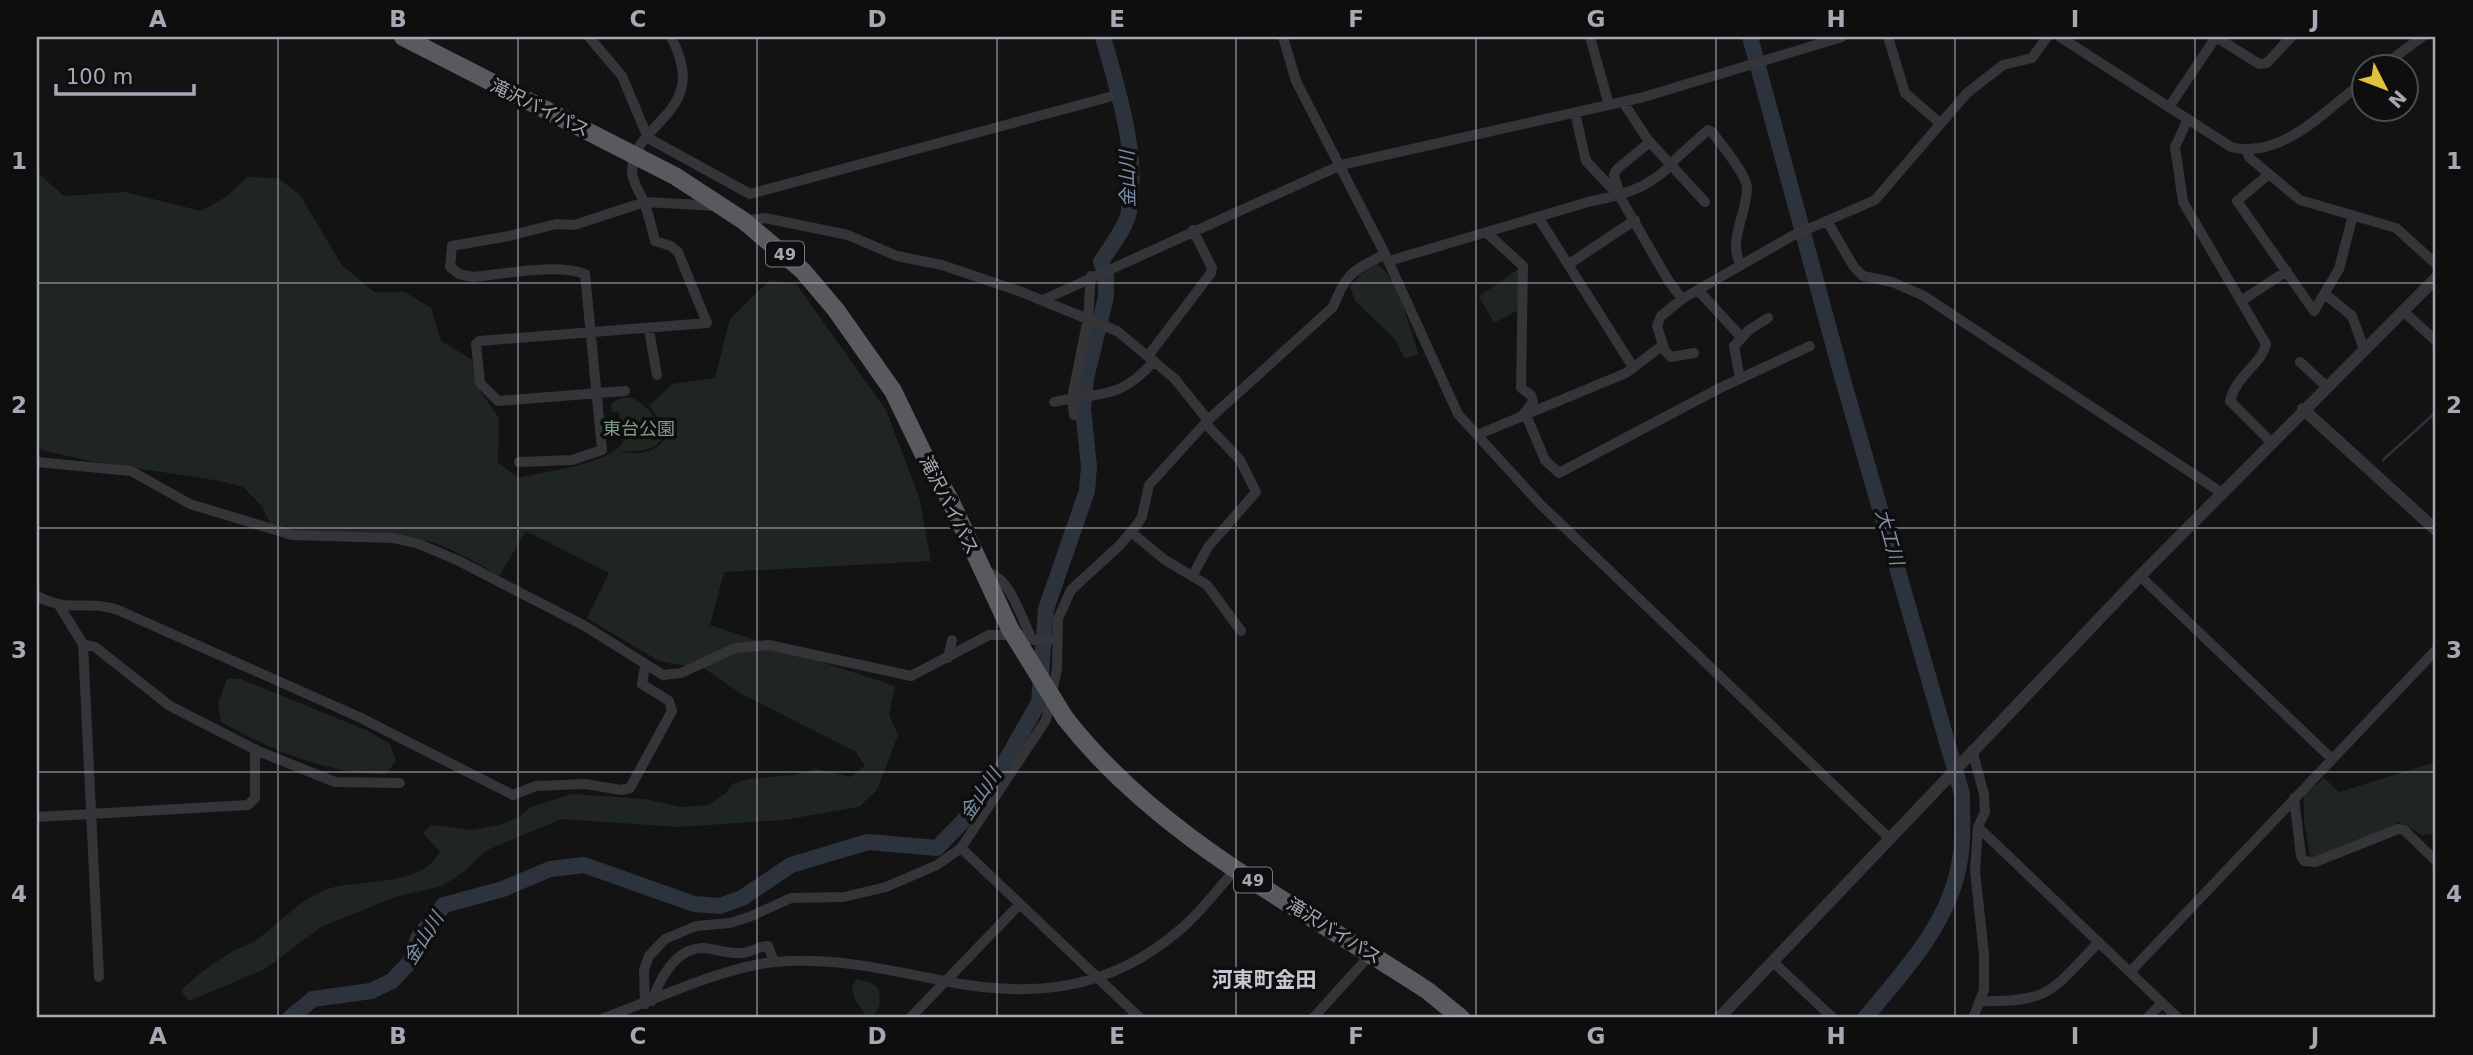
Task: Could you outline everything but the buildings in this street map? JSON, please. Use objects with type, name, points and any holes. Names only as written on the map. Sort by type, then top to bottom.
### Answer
[{"type":"highway","name":"滝沢バイパス","points":[[403,37],[636,155],[724,207],[803,271],[875,362],[894,391],[923,453],[950,500],[1010,629],[1065,718],[1092,751],[1130,789],[1236,869],[1428,991],[1461,1018]]},
{"type":"street","points":[[589,37],[622,76],[648,138],[750,194],[1110,97]]},
{"type":"street","points":[[625,391],[498,401],[480,383],[477,344],[479,341],[590,331],[649,330],[707,323],[678,252],[671,246],[655,241],[645,202],[634,182],[632,168],[636,155],[668,113],[681,86],[683,59],[671,37]]},
{"type":"street","points":[[1283,37],[1296,82],[1387,257],[1458,414],[1541,505],[1890,839]]},
{"type":"street","points":[[1590,37],[1609,105]]},
{"type":"street","points":[[1043,300],[1341,165],[1623,102],[1842,37]]},
{"type":"street","points":[[1888,37],[1905,93],[1940,123]]},
{"type":"street","points":[[1695,353],[1671,357],[1663,345],[1658,321],[1682,299],[1741,265],[1875,200],[1940,123],[1983,79],[2003,65],[2032,58],[2047,37]]},
{"type":"street","points":[[2060,37],[2231,147],[2246,151],[2270,147],[2292,136],[2350,92]]},
{"type":"street","points":[[2169,107],[2216,37],[2259,64],[2267,63],[2291,37]]},
{"type":"street","points":[[2402,52],[2422,37]]},
{"type":"street","points":[[1623,102],[1650,142],[1705,202]]},
{"type":"street","points":[[1575,113],[1586,161],[1620,197],[1682,299]]},
{"type":"street","points":[[2188,120],[2175,147],[2183,202],[2264,340],[2266,348],[2239,378],[2230,401],[2271,442]]},
{"type":"street","points":[[648,1002],[644,970],[649,956],[665,939],[696,926],[739,920],[791,898],[844,897],[886,887],[937,865],[961,848],[1046,720],[1057,669],[1058,618],[1071,590],[1131,532],[1142,517],[1149,485],[1206,421],[1333,307],[1339,289],[1350,273],[1387,257],[1588,202],[1620,197],[1657,178],[1707,130],[1713,132],[1745,177],[1747,188],[1735,249],[1741,265]]},
{"type":"street","points":[[1620,197],[1614,175],[1617,169],[1650,142]]},
{"type":"street","points":[[2246,151],[2300,200],[2396,228],[2436,264]]},
{"type":"street","points":[[2269,174],[2237,201],[2315,311],[2339,269],[2353,215]]},
{"type":"street","points":[[519,462],[572,460],[602,450],[585,274],[575,270],[560,270],[473,277],[460,274],[450,267],[452,246],[546,226],[574,225],[645,202],[724,207]]},
{"type":"street","points":[[1538,217],[1633,367]]},
{"type":"street","points":[[744,221],[765,218],[841,233],[897,256],[942,265],[1043,300],[1117,331],[1188,391],[1206,421],[1240,460],[1256,492],[1208,547],[1193,575]]},
{"type":"street","points":[[1569,264],[1635,220]]},
{"type":"street","points":[[1827,221],[1854,267],[1863,276],[1892,282],[1924,296],[2222,493]]},
{"type":"street","points":[[1054,402],[1106,396],[1129,383],[1151,358],[1211,273],[1212,268],[1193,230]]},
{"type":"street","points":[[1486,232],[1522,265],[1521,388],[1531,395],[1533,402],[1523,416]]},
{"type":"street","points":[[2241,301],[2287,271]]},
{"type":"street","points":[[1074,415],[1072,398],[1087,318],[1091,276]]},
{"type":"street","points":[[1719,1018],[2140,576],[2436,278]]},
{"type":"street","points":[[1698,290],[1741,337]]},
{"type":"street","points":[[2325,294],[2352,316],[2364,349]]},
{"type":"street","points":[[2403,311],[2436,341]]},
{"type":"street","points":[[1740,379],[1733,354],[1734,346],[1741,337],[1768,318]]},
{"type":"street","points":[[649,330],[657,375]]},
{"type":"street","points":[[1476,435],[1604,383],[1633,367],[1663,345]]},
{"type":"street","points":[[1523,416],[1545,460],[1559,473],[1740,379],[1810,346]]},
{"type":"street","points":[[2300,362],[2326,386]]},
{"type":"street","points":[[2304,409],[2436,530]]},
{"type":"street","points":[[37,463],[131,471],[190,504],[292,535],[313,538],[393,538],[419,544],[459,561],[585,626],[657,673],[675,675],[720,653],[752,645],[769,645],[911,676],[989,635],[1029,635]]},
{"type":"street","points":[[1131,532],[1164,560],[1193,575],[1215,593],[1241,631]]},
{"type":"street","points":[[982,572],[995,575],[1006,585],[1032,640],[1056,639]]},
{"type":"street","points":[[2140,576],[2332,759]]},
{"type":"street","points":[[37,596],[60,607],[104,606],[118,610],[359,717],[513,795],[536,786],[585,784],[621,790],[630,788],[672,711],[669,701],[642,684],[645,666]]},
{"type":"street","points":[[60,607],[83,644],[99,977]]},
{"type":"street","points":[[948,658],[952,640]]},
{"type":"street","points":[[83,644],[94,647],[170,706],[255,749],[335,782],[400,783]]},
{"type":"street","points":[[2130,972],[2436,650]]},
{"type":"street","points":[[37,817],[248,805],[255,798],[255,749]]},
{"type":"street","points":[[1972,750],[1984,794],[1984,812],[1978,827],[1975,871],[1984,954],[1982,1001],[1973,1018]]},
{"type":"street","points":[[2294,798],[2301,856],[2304,861],[2315,862],[2398,829],[2404,830],[2436,861]]},
{"type":"street","points":[[1978,827],[2178,1018]]},
{"type":"street","points":[[961,848],[1140,1018]]},
{"type":"street","points":[[604,1018],[731,972],[774,962],[875,965],[994,990],[1053,990],[1097,978],[1140,960],[1183,927],[1236,869]]},
{"type":"street","points":[[910,1018],[1020,904]]},
{"type":"street","points":[[1982,1001],[2016,1002],[2047,993],[2099,942]]},
{"type":"street","points":[[648,1002],[672,965],[691,950],[700,948],[744,953],[768,946],[774,962]]},
{"type":"street","points":[[1313,1018],[1371,954]]},
{"type":"street","points":[[1773,962],[1833,1018]]},
{"type":"street","points":[[2147,1018],[2162,1003]]},
{"type":"green space","name":"東台公園","points":[[37,172],[64,196],[125,192],[201,211],[226,197],[247,177],[278,178],[300,195],[342,265],[374,292],[405,292],[431,308],[441,341],[472,360],[476,385],[499,418],[498,463],[519,478],[594,461],[617,449],[623,441],[616,435],[616,422],[620,421],[619,412],[612,412],[611,404],[620,399],[637,400],[644,406],[656,421],[663,438],[650,448],[621,452],[640,453],[656,447],[665,438],[660,420],[649,406],[672,384],[715,378],[730,319],[770,280],[797,285],[886,410],[919,497],[931,561],[724,572],[710,625],[895,686],[889,715],[898,735],[877,790],[859,807],[783,820],[678,827],[561,819],[485,851],[466,870],[442,886],[395,897],[321,927],[265,969],[189,1001],[181,991],[193,979],[222,958],[256,940],[320,892],[344,885],[390,880],[419,871],[431,863],[440,852],[423,833],[431,825],[472,830],[499,825],[519,817],[531,807],[572,794],[645,799],[681,807],[709,805],[726,793],[732,784],[748,779],[793,775],[817,769],[850,777],[865,766],[856,752],[740,693],[705,669],[659,661],[587,618],[609,573],[526,531],[499,576],[453,551],[420,539],[380,534],[276,533],[260,504],[243,487],[41,450],[37,436]]},
{"type":"green space","points":[[1377,264],[1385,271],[1397,292],[1419,354],[1405,359],[1394,338],[1355,301],[1350,287],[1360,275]]},
{"type":"green space","points":[[1520,268],[1520,309],[1494,323],[1479,296]]},
{"type":"green space","points":[[227,679],[241,679],[368,731],[390,744],[396,761],[386,774],[343,770],[300,758],[259,742],[221,722],[218,704]]},
{"type":"green space","points":[[2436,762],[2436,834],[2422,835],[2399,822],[2388,829],[2314,858],[2310,855],[2304,820],[2304,795],[2324,778],[2339,792]]},
{"type":"green space","points":[[857,979],[871,983],[879,989],[878,1010],[867,1017],[855,1000],[852,987]]},
{"type":"waterway","name":"金山川","points":[[290,1018],[313,999],[371,991],[392,981],[410,962],[418,938],[444,905],[503,889],[550,869],[584,865],[694,904],[720,906],[742,898],[791,865],[868,842],[937,848],[969,815],[996,778],[1039,702],[1046,609],[1087,491],[1089,466],[1083,409],[1086,378],[1106,297],[1106,275],[1101,262],[1125,224],[1131,189],[1125,123],[1103,37]]},
{"type":"waterway","name":"大工川","points":[[1750,37],[1841,373],[1962,794],[1961,854],[1951,894],[1919,951],[1865,1018]]},
{"type":"waterway","points":[[2383,460],[2436,412]]},
{"type":"district","name":"河東町金田","points":[[1264,980]]}]
